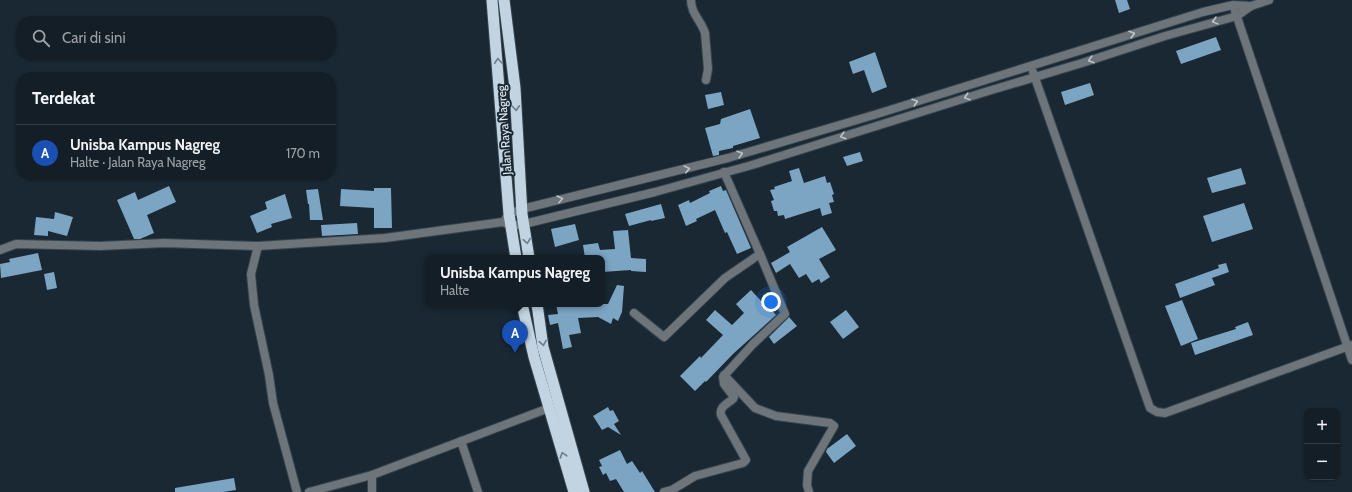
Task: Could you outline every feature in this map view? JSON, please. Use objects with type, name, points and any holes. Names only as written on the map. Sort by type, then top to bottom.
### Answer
[{"type":"highway","name":"Jalan Raya Nagreg","points":[[492,0],[508,220],[515,255]]},
{"type":"highway","name":"Jalan Raya Nagreg","points":[[504,0],[515,88],[522,209],[529,255]]},
{"type":"highway","points":[[523,307],[534,357],[574,492]]},
{"type":"highway","points":[[537,307],[543,347],[584,492]]},
{"type":"street","points":[[691,0],[691,9],[705,33],[708,64],[706,80]]},
{"type":"street","points":[[0,250],[16,244],[100,246],[164,243],[258,246],[385,238],[508,220],[524,224],[655,192],[705,178],[1165,36],[1237,16],[1251,6],[1269,0]]},
{"type":"street","points":[[508,220],[522,209],[702,165],[877,114],[1203,12],[1233,5],[1251,6]]},
{"type":"street","points":[[1233,5],[1350,346],[1352,360]]},
{"type":"street","points":[[1031,66],[1150,408],[1156,412],[1165,413],[1350,346]]},
{"type":"street","points":[[702,165],[705,178]]},
{"type":"street","points":[[664,492],[672,490],[695,476],[743,463],[746,460],[720,413],[722,407],[734,397],[722,379],[753,344],[785,314],[724,172]]},
{"type":"street","points":[[258,246],[251,274],[254,305],[269,375],[273,402],[297,492]]},
{"type":"street","points":[[634,313],[664,337],[726,278],[760,254]]},
{"type":"street","points":[[724,375],[755,408],[776,416],[830,423],[834,426],[808,471],[807,485],[809,492]]},
{"type":"street","points":[[309,492],[329,490],[372,475],[549,408]]},
{"type":"street","points":[[461,441],[478,492]]},
{"type":"street","points":[[372,475],[372,492]]},
{"type":"building","points":[[1115,0],[1127,0],[1130,9],[1119,13]]},
{"type":"building","points":[[1216,37],[1221,50],[1181,64],[1176,51]]},
{"type":"building","points":[[875,52],[887,87],[872,93],[864,70],[853,74],[849,62]]},
{"type":"building","points":[[1090,83],[1094,95],[1065,105],[1061,92]]},
{"type":"building","points":[[721,92],[724,105],[708,109],[705,95]]},
{"type":"building","points":[[750,109],[760,138],[733,146],[733,148],[719,151],[719,155],[713,156],[705,128],[720,124],[721,119]]},
{"type":"building","points":[[860,152],[863,161],[847,166],[843,157]]},
{"type":"building","points":[[799,168],[804,183],[825,176],[827,183],[830,182],[834,194],[832,195],[834,202],[829,203],[832,213],[822,216],[820,208],[785,219],[784,215],[778,216],[777,211],[774,211],[771,201],[774,200],[770,190],[775,189],[774,187],[792,181],[789,171]]},
{"type":"building","points":[[1241,168],[1246,184],[1212,193],[1207,178]]},
{"type":"building","points":[[169,186],[176,202],[147,215],[154,233],[140,239],[134,239],[117,200],[135,192],[138,200]]},
{"type":"building","points":[[721,186],[723,191],[726,190],[751,248],[737,254],[727,232],[725,233],[715,210],[696,219],[697,221],[686,226],[678,205],[689,200],[690,203],[710,193],[709,191]]},
{"type":"building","points":[[374,188],[391,188],[392,228],[374,228],[374,208],[340,206],[341,189],[374,191]]},
{"type":"building","points":[[318,189],[323,220],[310,220],[306,190]]},
{"type":"building","points":[[285,194],[292,218],[271,224],[272,227],[257,233],[250,216],[267,209],[265,202]]},
{"type":"building","points":[[1244,203],[1253,229],[1212,242],[1203,216]]},
{"type":"building","points":[[661,204],[665,218],[629,226],[625,214]]},
{"type":"building","points":[[55,212],[73,217],[67,236],[48,231],[48,236],[34,235],[36,217],[54,219]]},
{"type":"building","points":[[357,223],[358,234],[322,236],[321,225]]},
{"type":"building","points":[[575,224],[579,240],[555,247],[551,229]]},
{"type":"building","points":[[822,227],[836,250],[819,259],[830,277],[821,283],[819,279],[812,283],[806,274],[799,278],[790,264],[776,273],[771,263],[790,252],[787,247]]},
{"type":"building","points":[[628,230],[631,258],[646,259],[646,272],[631,270],[605,272],[605,255],[585,255],[583,245],[598,243],[600,250],[615,249],[613,231]]},
{"type":"building","points":[[38,253],[42,270],[1,278],[0,264],[10,262],[9,259]]},
{"type":"building","points":[[1226,263],[1229,272],[1212,278],[1215,285],[1180,298],[1175,284],[1219,268],[1218,265]]},
{"type":"building","points":[[54,272],[57,288],[47,290],[44,274]]},
{"type":"building","points":[[617,285],[624,286],[622,312],[618,321],[613,318],[611,324],[598,317],[578,318],[581,333],[569,335],[572,347],[563,349],[558,323],[550,325],[548,315],[558,314],[557,307],[605,307],[605,304],[608,304]]},
{"type":"building","points":[[751,290],[762,302],[764,301],[776,315],[695,391],[680,376],[700,356],[701,358],[723,335],[706,320],[715,310],[732,325],[744,313],[736,304]]},
{"type":"building","points":[[1182,300],[1198,339],[1181,346],[1165,306]]},
{"type":"building","points":[[846,310],[859,327],[843,339],[830,322]]},
{"type":"building","points":[[789,317],[797,326],[774,344],[769,337]]},
{"type":"building","points":[[1248,322],[1253,335],[1195,355],[1191,343],[1236,329],[1235,327]]},
{"type":"building","points":[[608,407],[610,411],[613,410],[619,421],[614,424],[621,435],[608,427],[602,430],[593,416]]},
{"type":"building","points":[[847,434],[856,446],[834,463],[826,452],[827,449]]},
{"type":"building","points":[[620,450],[627,464],[632,461],[640,473],[642,471],[655,492],[624,492],[616,479],[610,481],[606,473],[603,475],[599,467],[602,466],[599,460]]},
{"type":"building","points":[[234,478],[236,490],[223,492],[175,492],[175,488]]},
{"type":"place","name":"Unisba Kampus Nagreg","points":[[515,353]]}]
